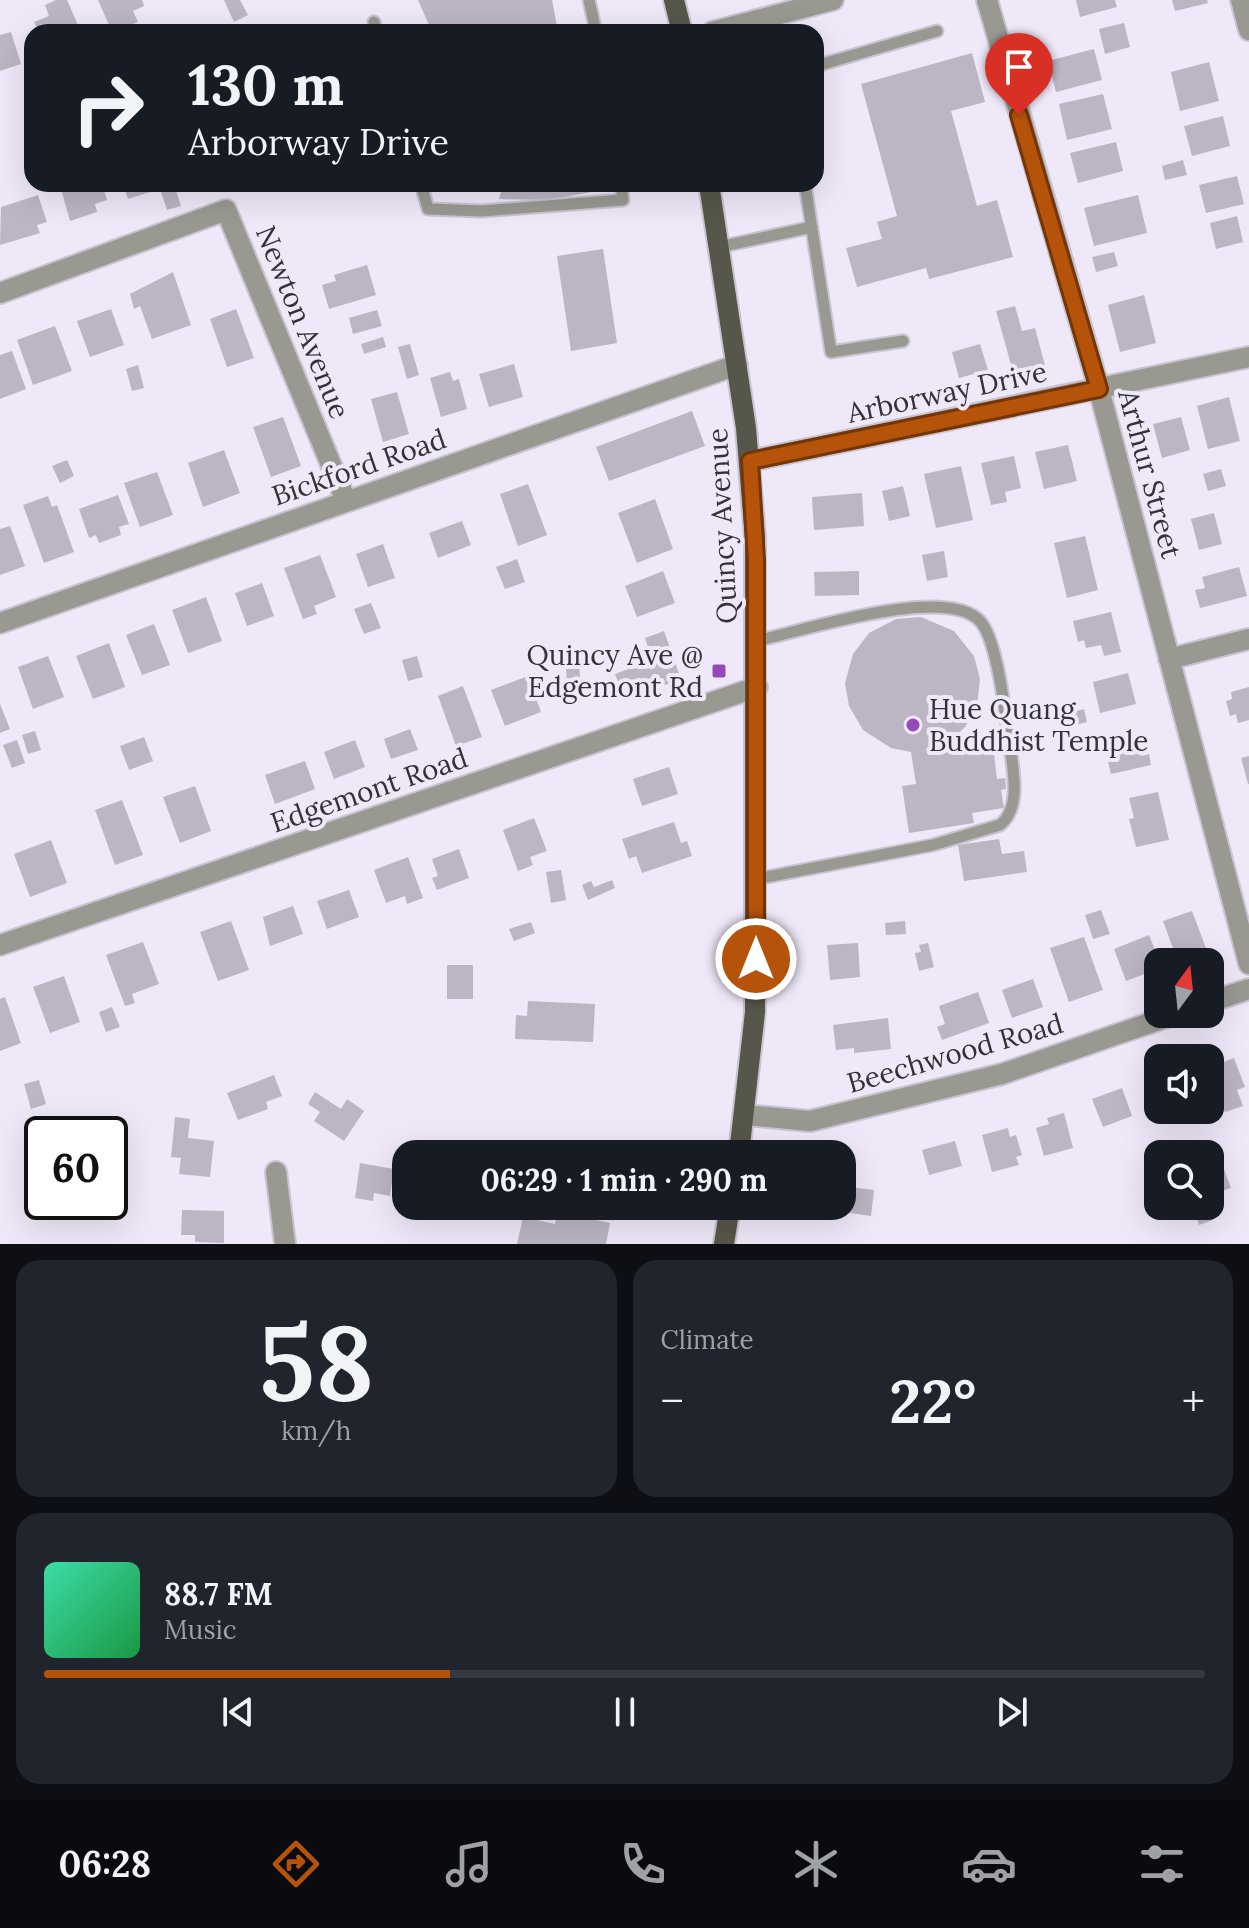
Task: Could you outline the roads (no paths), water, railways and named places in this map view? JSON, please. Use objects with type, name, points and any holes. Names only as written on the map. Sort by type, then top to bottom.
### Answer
[{"type":"main road","points":[[674,0],[680,24]]},
{"type":"main road","name":"Quincy Avenue","points":[[710,192],[750,461],[756,641],[755,1012],[742,1140]]},
{"type":"main road","points":[[724,1244],[728,1220]]},
{"type":"street","points":[[742,24],[833,0]]},
{"type":"street","name":"Arthur Street","points":[[987,0],[1099,389],[1249,964]]},
{"type":"street","points":[[1241,0],[1249,30]]},
{"type":"street","name":"Newton Avenue","points":[[0,293],[226,210],[346,501]]},
{"type":"street","name":"Arborway Drive","points":[[750,461],[1249,357]]},
{"type":"street","name":"Bickford Road","points":[[0,623],[737,365]]},
{"type":"street","points":[[1169,659],[1249,639]]},
{"type":"street","name":"Edgemont Road","points":[[0,945],[757,687]]},
{"type":"street","points":[[1224,997],[1249,989]]},
{"type":"street","name":"Beechwood Road","points":[[746,1115],[810,1121],[1002,1074],[1144,1025]]},
{"type":"street","points":[[276,1172],[285,1244]]},
{"type":"lane","points":[[589,0],[594,24]]},
{"type":"lane","points":[[824,64],[937,31]]},
{"type":"lane","points":[[423,192],[428,209],[482,211],[623,200],[622,192]]},
{"type":"lane","points":[[806,192],[831,352],[903,341]]},
{"type":"lane","points":[[719,247],[812,227]]},
{"type":"lane","points":[[756,641],[926,605],[957,608],[979,620],[989,636],[1008,735],[1014,796],[1008,819],[1000,825],[933,845],[756,879]]},
{"type":"place","name":"Quincy Ave @ Edgemont Rd","points":[[719,671]]},
{"type":"place","name":"Hue Quang Buddhist Temple","points":[[913,725]]}]
